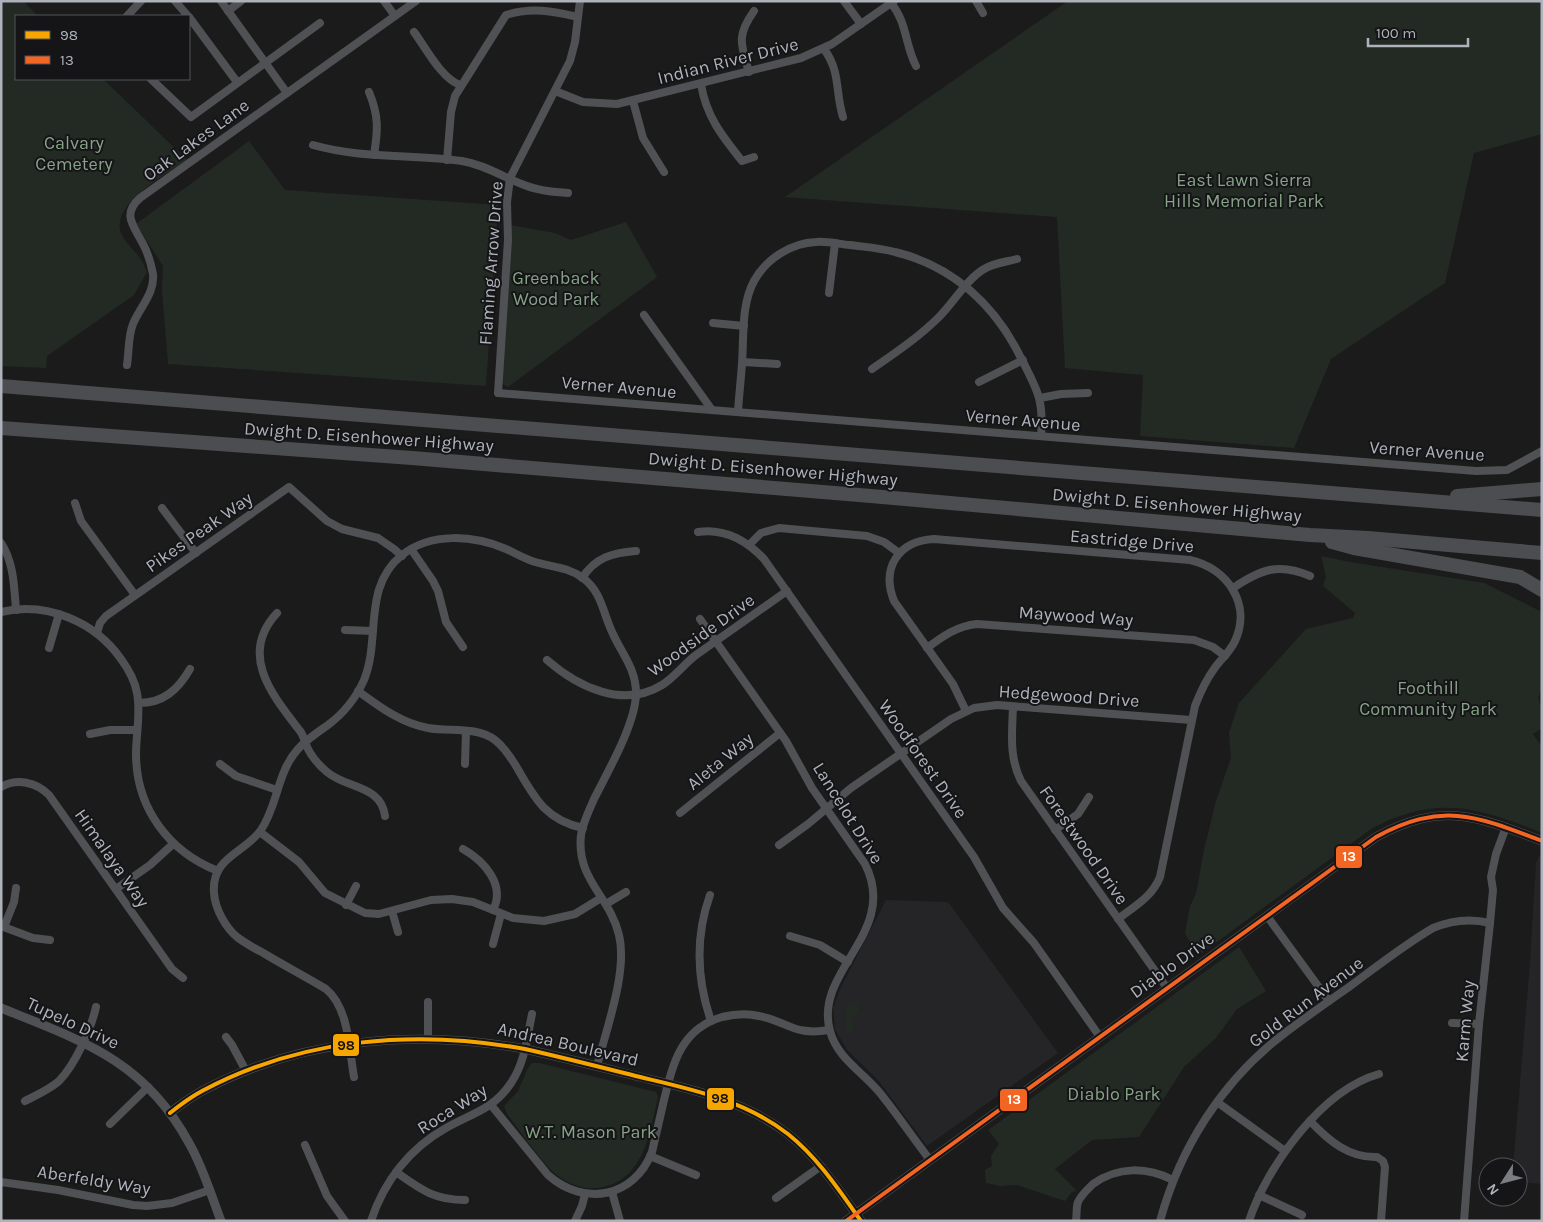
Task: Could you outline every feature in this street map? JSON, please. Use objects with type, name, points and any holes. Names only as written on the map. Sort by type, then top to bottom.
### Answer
[{"type":"highway","name":"Dwight D. Eisenhower Highway","points":[[1,386],[1542,510]]},
{"type":"highway","name":"Dwight D. Eisenhower Highway","points":[[1,428],[436,460],[1310,535],[1542,553]]},
{"type":"highway","points":[[1419,499],[1542,489]]},
{"type":"highway","points":[[1310,535],[1354,548],[1520,577],[1542,590]]},
{"type":"street","points":[[128,15],[141,1]]},
{"type":"street","points":[[175,1],[186,15]]},
{"type":"street","points":[[221,1],[287,93]]},
{"type":"street","points":[[228,11],[241,1]]},
{"type":"street","points":[[384,1],[395,16]]},
{"type":"street","name":"Oak Lakes Lane","points":[[127,365],[133,325],[148,296],[153,274],[146,250],[131,222],[131,210],[134,204],[416,1]]},
{"type":"street","name":"Flaming Arrow Drive","points":[[498,393],[510,178],[570,61],[575,42],[580,1]]},
{"type":"street","points":[[844,1],[861,24]]},
{"type":"street","points":[[976,1],[983,13]]},
{"type":"street","points":[[892,2],[903,23],[916,66]]},
{"type":"street","name":"Indian River Drive","points":[[556,91],[572,98],[594,103],[617,104],[802,58],[824,49],[892,2]]},
{"type":"street","points":[[447,160],[454,96],[506,15],[528,10],[538,10],[578,17]]},
{"type":"street","points":[[749,72],[741,42],[742,33],[754,11]]},
{"type":"street","points":[[190,20],[237,82]]},
{"type":"street","points":[[153,80],[190,117],[320,23]]},
{"type":"street","points":[[414,32],[444,74],[460,86]]},
{"type":"street","points":[[824,49],[836,72],[838,98],[843,117]]},
{"type":"street","points":[[701,84],[704,103],[714,123],[742,161],[754,157]]},
{"type":"street","points":[[369,92],[378,120],[374,155]]},
{"type":"street","points":[[633,101],[643,138],[664,172]]},
{"type":"street","points":[[313,145],[328,150],[447,160],[486,167],[528,187],[568,193]]},
{"type":"street","points":[[738,412],[744,326],[748,301],[754,281],[770,262],[790,248],[815,242],[835,243],[911,256],[936,267],[966,286],[978,297],[1000,321],[1023,360],[1040,398],[1043,416],[1042,436]]},
{"type":"street","points":[[829,293],[835,243]]},
{"type":"street","points":[[872,369],[922,333],[940,317],[966,286],[984,269],[994,264],[1017,259]]},
{"type":"street","points":[[644,315],[712,410]]},
{"type":"street","points":[[713,323],[744,326]]},
{"type":"street","points":[[979,382],[1023,360]]},
{"type":"street","points":[[742,362],[777,364]]},
{"type":"street","name":"Verner Avenue","points":[[498,393],[1476,471],[1507,470],[1542,451]]},
{"type":"street","points":[[1040,398],[1061,394],[1088,393]]},
{"type":"street","name":"Pikes Peak Way","points":[[97,633],[103,620],[135,595],[289,488],[322,517],[342,529],[378,538],[402,556]]},
{"type":"street","points":[[75,503],[81,521],[135,595]]},
{"type":"street","points":[[162,508],[196,553]]},
{"type":"street","points":[[749,545],[761,533],[779,528],[867,536],[884,542],[899,553],[890,571],[890,592],[894,601],[953,684],[966,711]]},
{"type":"street","name":"Woodforest Drive","points":[[698,532],[711,530],[724,532],[749,545],[764,560],[974,858],[1003,908],[1034,943],[1100,1037]]},
{"type":"street","points":[[354,1077],[343,1012],[339,1003],[330,992],[240,940],[233,933],[215,904],[213,890],[218,871],[230,856],[250,842],[260,832],[289,761],[305,742],[338,717],[358,691],[370,661],[374,609],[378,589],[388,570],[411,549],[438,539],[477,540],[505,548],[533,562],[568,570],[582,578],[594,589],[602,603],[612,631],[632,668],[636,694],[630,696],[617,695],[592,688],[568,677],[548,660]]},
{"type":"street","name":"Eastridge Drive","points":[[899,553],[914,542],[934,539],[1190,560],[1204,564],[1217,571],[1233,588]]},
{"type":"street","points":[[1,543],[7,552],[12,568],[16,610]]},
{"type":"street","points":[[411,549],[433,581],[440,596],[446,622],[462,647]]},
{"type":"street","points":[[582,578],[591,566],[608,555],[636,551]]},
{"type":"street","points":[[1118,919],[1148,897],[1154,890],[1160,877],[1191,720],[1200,693],[1214,669],[1236,639],[1240,619],[1233,588],[1256,574],[1269,569],[1292,570],[1310,576]]},
{"type":"street","name":"Woodside Drive","points":[[597,1066],[619,980],[622,960],[618,931],[604,901],[588,879],[583,864],[581,849],[586,818],[631,722],[636,694],[661,685],[691,659],[787,591]]},
{"type":"street","points":[[1,612],[35,610],[58,614],[76,620],[110,644],[126,665],[135,684],[139,703],[136,765],[141,790],[157,825],[173,844],[190,858],[218,871]]},
{"type":"street","points":[[276,613],[263,634],[260,644],[260,665],[270,690],[302,733],[308,750],[327,772],[344,783],[367,790],[375,795],[383,806],[385,816]]},
{"type":"street","points":[[49,648],[58,614]]},
{"type":"street","name":"Lancelot Drive","points":[[700,619],[780,732],[812,788],[865,864],[873,885],[874,907],[871,917],[834,988],[828,1004],[829,1030],[839,1051],[880,1093],[930,1160]]},
{"type":"street","name":"Maywood Way","points":[[927,648],[952,630],[978,624],[1194,640],[1213,647],[1225,656]]},
{"type":"street","points":[[345,630],[373,631]]},
{"type":"street","points":[[139,703],[152,702],[170,694],[178,687],[190,669]]},
{"type":"street","points":[[358,691],[386,711],[406,722],[427,728],[480,733],[494,740],[506,750],[544,809],[562,822],[583,828]]},
{"type":"street","name":"Hedgewood Drive","points":[[779,845],[808,824],[851,788],[951,719],[966,711],[991,706],[1013,706],[1191,720]]},
{"type":"street","name":"Forestwood Drive","points":[[1013,706],[1012,753],[1017,772],[1055,830],[1167,988]]},
{"type":"street","points":[[90,734],[110,730],[137,730]]},
{"type":"street","points":[[465,764],[466,731]]},
{"type":"street","name":"Aleta Way","points":[[680,813],[780,732]]},
{"type":"street","points":[[220,764],[241,778],[277,790]]},
{"type":"street","name":"Himalaya Way","points":[[1,787],[10,783],[24,782],[38,786],[45,791],[172,969],[183,978]]},
{"type":"street","points":[[1055,830],[1078,814],[1089,797]]},
{"type":"street","name":"Diablo Drive","points":[[846,1221],[859,1217],[930,1160],[1376,838],[1403,824],[1427,818],[1454,816],[1480,819],[1542,841]]},
{"type":"street","name":"Karm Way","points":[[1464,1221],[1479,1024],[1493,890],[1491,878],[1496,854],[1506,828]]},
{"type":"street","points":[[260,832],[299,862],[321,890],[346,905],[370,914],[442,899],[473,902],[523,920],[555,920],[626,892]]},
{"type":"street","points":[[116,890],[150,865],[173,844]]},
{"type":"street","points":[[463,849],[482,863],[495,883],[497,912],[493,944]]},
{"type":"street","points":[[346,905],[356,886]]},
{"type":"street","points":[[16,888],[14,902],[3,926],[34,938],[50,940]]},
{"type":"street","points":[[710,895],[703,920],[699,958],[702,990],[711,1021]]},
{"type":"street","points":[[392,910],[398,932]]},
{"type":"street","points":[[1267,916],[1329,1001]]},
{"type":"street","name":"Gold Run Avenue","points":[[1160,1221],[1173,1180],[1193,1139],[1217,1102],[1262,1052],[1329,1001],[1433,928],[1457,920],[1474,920],[1490,923]]},
{"type":"street","points":[[790,936],[820,945],[848,962]]},
{"type":"street","points":[[428,1002],[428,1038]]},
{"type":"street","points":[[25,1101],[59,1080],[71,1066],[90,1026],[96,1007]]},
{"type":"street","name":"Tupelo Drive","points":[[1,1008],[83,1041],[118,1062],[148,1087],[170,1113],[190,1144],[221,1221]]},
{"type":"street","name":"Roca Way","points":[[371,1221],[381,1195],[408,1157],[447,1127],[477,1114],[491,1105],[511,1083],[525,1049],[532,1014]]},
{"type":"street","points":[[491,1105],[548,1175],[565,1188],[585,1194],[612,1192],[635,1178],[650,1156],[672,1068],[680,1049],[694,1033],[711,1021],[728,1016],[749,1014],[770,1018],[801,1031],[829,1030]]},
{"type":"street","points":[[1452,1023],[1479,1024]]},
{"type":"street","points":[[226,1037],[246,1071]]},
{"type":"street","name":"Andrea Boulevard","points":[[170,1113],[200,1092],[246,1071],[304,1053],[348,1044],[379,1040],[428,1038],[464,1040],[525,1049],[721,1098],[750,1110],[789,1135],[821,1166],[859,1217]]},
{"type":"street","points":[[1249,1221],[1259,1195],[1285,1151],[1310,1122],[1334,1099],[1363,1079],[1379,1074]]},
{"type":"street","points":[[110,1124],[148,1087]]},
{"type":"street","points":[[1217,1102],[1285,1151]]},
{"type":"street","points":[[1310,1122],[1348,1152],[1367,1157],[1378,1157],[1383,1161],[1385,1167],[1381,1221]]},
{"type":"street","points":[[305,1145],[327,1196],[345,1221]]},
{"type":"street","points":[[650,1156],[696,1175]]},
{"type":"street","points":[[776,1198],[821,1166]]},
{"type":"street","points":[[1076,1221],[1079,1200],[1090,1187],[1106,1176],[1125,1170],[1144,1170],[1173,1180]]},
{"type":"street","points":[[396,1172],[426,1193],[447,1200],[464,1200]]},
{"type":"street","name":"Aberfeldy Way","points":[[1,1182],[148,1206],[172,1203],[210,1190]]},
{"type":"street","points":[[612,1192],[620,1221]]},
{"type":"street","points":[[575,1221],[585,1194]]},
{"type":"street","points":[[1259,1195],[1302,1215]]},
{"type":"shaded area","points":[[1542,853],[1542,1184],[1528,1183],[1528,1157],[1514,1157],[1530,963],[1536,863]]},
{"type":"shaded area","points":[[886,900],[948,902],[1058,1053],[927,1146],[878,1080],[848,1051],[835,1030],[833,1008],[840,989]]},
{"type":"green space","name":"Calvary Cemetery","points":[[1,1],[23,1],[37,15],[15,15],[15,80],[104,80],[187,160],[142,191],[124,211],[120,222],[121,233],[141,260],[147,272],[134,295],[47,356],[46,368],[1,366]]},
{"type":"green space","name":"East Lawn Sierra Hills Memorial Park","points":[[1068,1],[1542,1],[1542,134],[1474,153],[1445,283],[1331,359],[1294,448],[1140,436],[1143,375],[1065,368],[1057,217],[785,197]]},
{"type":"green space","points":[[249,141],[285,190],[498,205],[486,386],[168,364],[162,290],[163,266],[136,224]]},
{"type":"green space","name":"Greenback Wood Park","points":[[626,222],[657,277],[508,387],[498,381],[510,225],[555,233],[571,240]]},
{"type":"green space","name":"Foothill Community Park","points":[[1321,556],[1484,583],[1542,612],[1542,688],[1538,698],[1542,709],[1542,728],[1533,734],[1542,747],[1542,833],[1498,816],[1457,808],[1416,811],[1394,818],[1371,829],[1199,955],[1185,934],[1190,906],[1196,894],[1216,801],[1231,758],[1229,733],[1239,703],[1306,629],[1353,618],[1355,613],[1323,586],[1326,577]]},
{"type":"green space","name":"Diablo Park","points":[[1239,947],[1266,991],[1237,1009],[1216,1038],[1184,1067],[1139,1137],[1092,1140],[1055,1169],[1077,1191],[1072,1192],[1065,1201],[1017,1185],[1000,1186],[986,1183],[985,1170],[992,1166],[991,1156],[999,1144],[988,1130]]},
{"type":"green space","points":[[850,1002],[857,1004],[860,1011],[852,1019],[854,1030],[851,1033],[846,1029],[845,1009]]},
{"type":"green space","name":"W.T. Mason Park","points":[[532,1063],[539,1063],[656,1092],[658,1097],[647,1141],[635,1167],[625,1177],[613,1184],[597,1188],[585,1188],[562,1179],[541,1158],[507,1114],[504,1106],[518,1091]]},
{"type":"transit line","name":"13","points":[[846,1221],[1376,837],[1399,826],[1421,819],[1459,816],[1498,825],[1542,841]]},
{"type":"transit line","name":"98","points":[[170,1113],[198,1093],[240,1073],[279,1059],[319,1049],[401,1040],[484,1043],[525,1049],[701,1092],[755,1113],[788,1134],[809,1153],[828,1175],[861,1221]]}]
